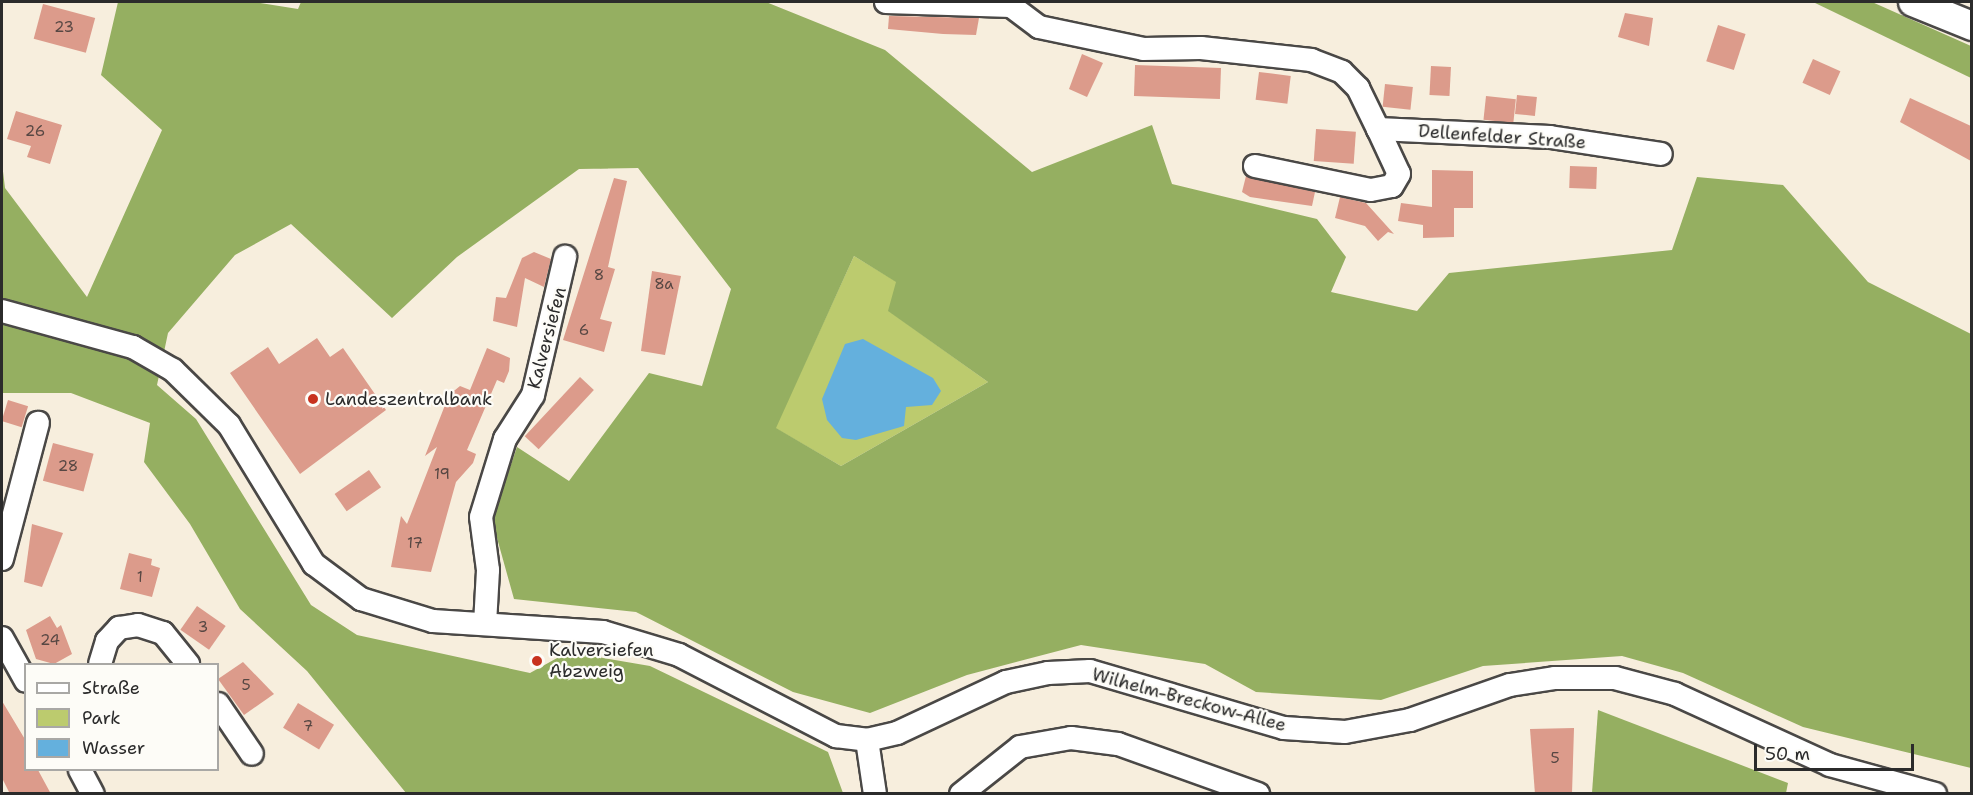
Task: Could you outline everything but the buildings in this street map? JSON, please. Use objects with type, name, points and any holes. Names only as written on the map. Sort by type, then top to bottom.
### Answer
[{"type":"main road","points":[[1913,2],[1971,26]]},
{"type":"street","points":[[886,2],[1010,4],[1027,23],[1143,49],[1201,48],[1311,60],[1342,72],[1358,88],[1399,174],[1392,186],[1371,190],[1255,166]]},
{"type":"street","name":"Dellenfelder Straße","points":[[1378,129],[1550,137],[1661,154]]},
{"type":"street","name":"Kalversiefen","points":[[485,624],[488,570],[481,517],[504,439],[533,395],[565,257]]},
{"type":"street","name":"Wilhelm-Breckow-Allee","points":[[2,310],[133,347],[173,370],[229,425],[314,564],[361,599],[433,621],[603,632],[679,655],[810,727],[867,740],[897,734],[1006,682],[1048,673],[1090,671],[1284,728],[1345,732],[1410,720],[1510,685],[1555,678],[1616,678],[1675,694],[1830,765],[1935,794]]},
{"type":"street","points":[[2,559],[10,488],[38,423]]},
{"type":"street","points":[[100,663],[107,641],[119,628],[138,625],[163,633],[187,663]]},
{"type":"street","points":[[2,638],[24,677]]},
{"type":"street","points":[[219,705],[252,754]]},
{"type":"street","points":[[961,794],[1020,747],[1071,738],[1118,744],[1258,794]]},
{"type":"street","points":[[867,740],[875,794]]},
{"type":"street","points":[[81,771],[93,794]]},
{"type":"green space","points":[[118,2],[254,2],[298,9],[301,2],[766,2],[885,50],[1032,172],[1152,125],[1172,184],[1317,219],[1346,257],[1331,292],[1417,311],[1449,273],[1672,250],[1697,177],[1783,185],[1868,282],[1971,334],[1971,768],[1803,727],[1683,673],[1622,656],[1483,666],[1381,700],[1256,692],[1205,664],[1081,645],[967,675],[870,713],[793,692],[636,612],[514,599],[492,520],[517,447],[569,481],[649,373],[702,386],[731,289],[638,168],[579,169],[457,257],[392,318],[291,224],[235,255],[168,333],[157,385],[196,419],[311,605],[357,635],[530,673],[568,652],[650,666],[828,752],[843,793],[406,793],[307,671],[240,609],[190,524],[144,462],[150,423],[71,393],[2,393],[2,163],[5,188],[87,297],[162,130],[101,75]],"holes":[[[854,256],[896,282],[888,311],[988,382],[841,466],[776,428]]]},
{"type":"green space","points":[[1813,2],[1872,2],[1971,46],[1971,78]]},
{"type":"green space","points":[[854,256],[897,282],[889,311],[988,382],[841,466],[775,428]]},
{"type":"green space","points":[[1598,710],[1788,783],[1786,793],[1592,793]]},
{"type":"water","points":[[863,339],[933,378],[941,391],[932,405],[906,407],[904,426],[856,440],[842,438],[827,420],[822,399],[845,344]]},
{"type":"place","name":"Landeszentralbank","points":[[313,399]]},
{"type":"place","name":"Kalversiefen Abzweig","points":[[537,661]]}]
